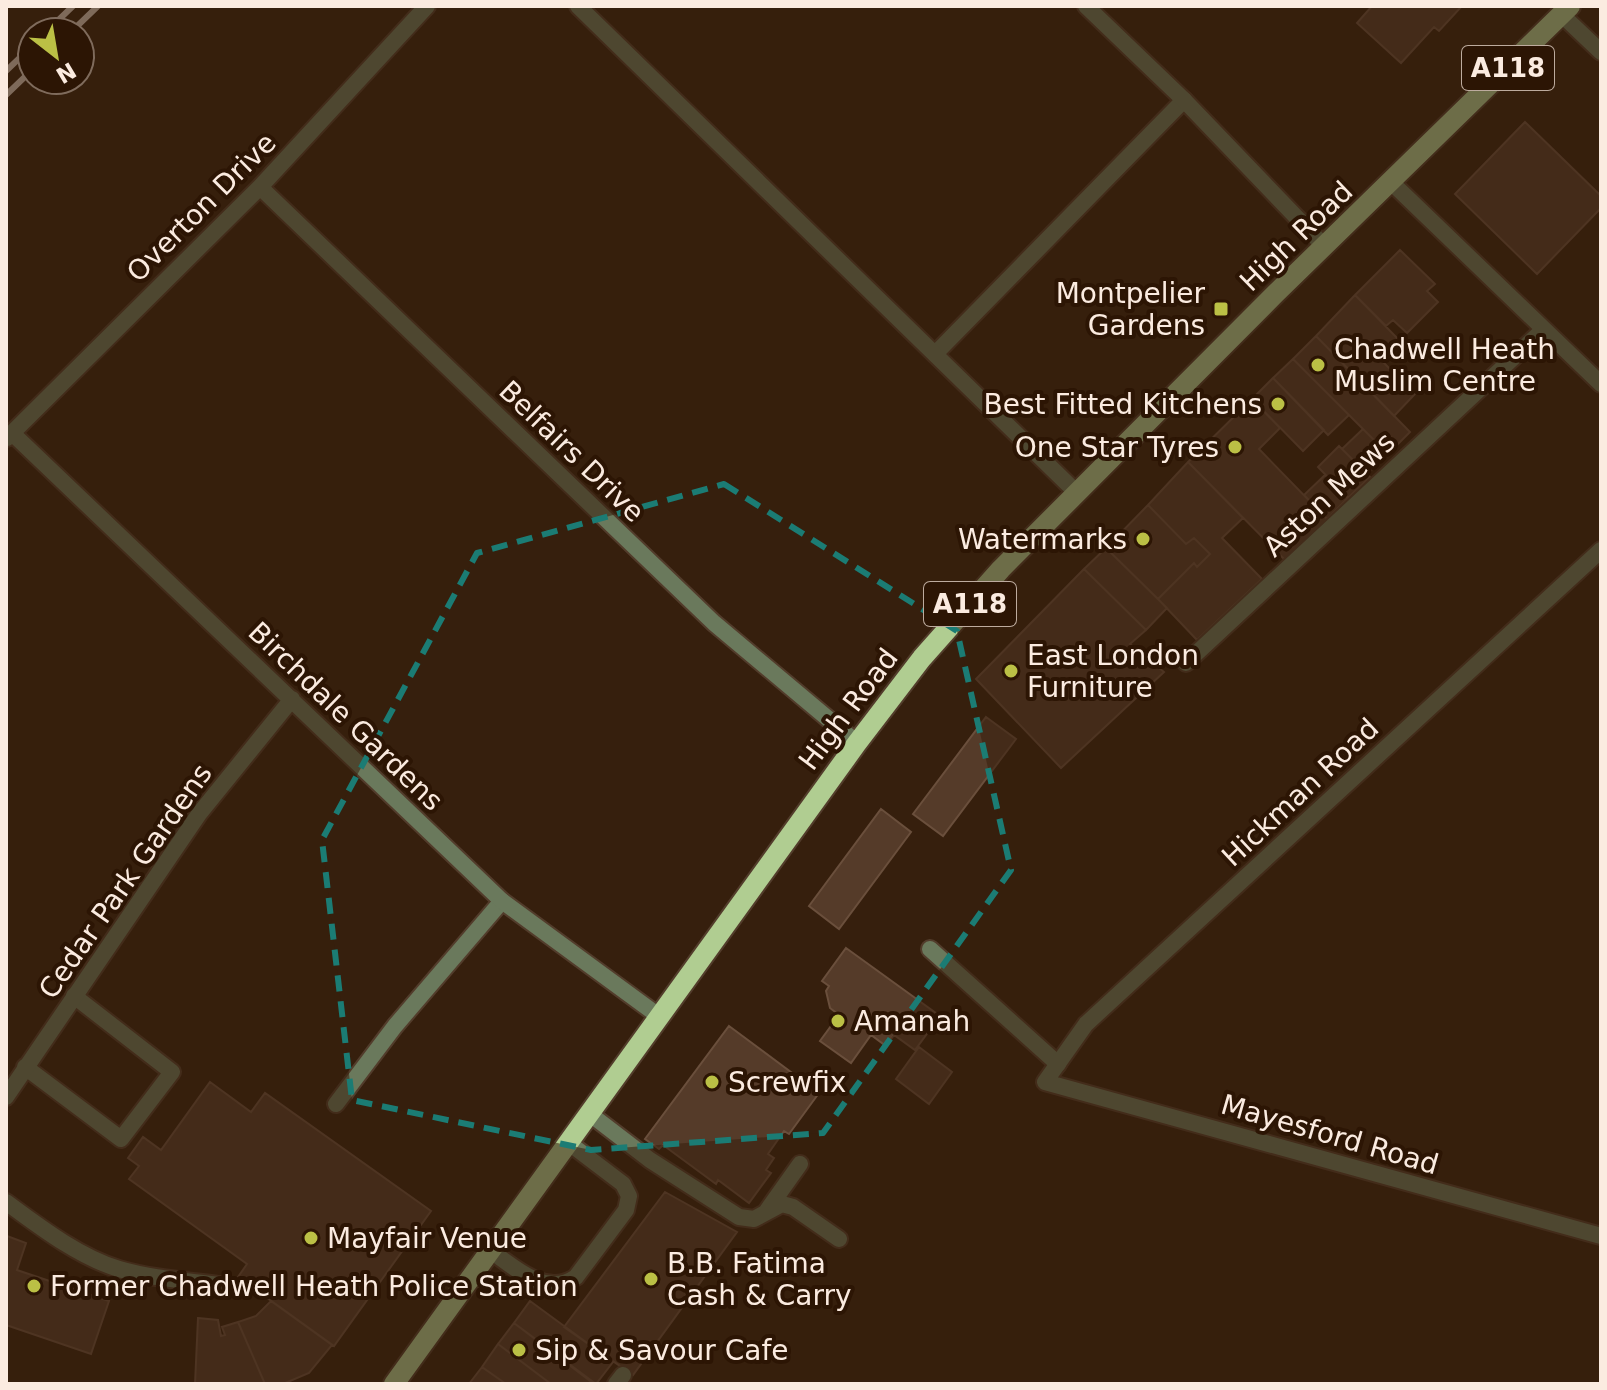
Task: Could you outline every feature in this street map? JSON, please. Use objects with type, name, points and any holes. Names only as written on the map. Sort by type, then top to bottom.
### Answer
[{"type":"main road","name":"High Road","points":[[394,1384],[857,743],[922,658],[1001,569],[1324,246],[1566,10]]},
{"type":"street","name":"Overton Drive","points":[[9,436],[260,187],[427,6]]},
{"type":"street","points":[[578,6],[1078,494]]},
{"type":"street","points":[[1086,6],[1184,100],[1324,246]]},
{"type":"street","points":[[1566,10],[1601,52]]},
{"type":"street","points":[[935,354],[1184,100]]},
{"type":"street","points":[[1391,182],[1601,384]]},
{"type":"street","name":"Belfairs Drive","points":[[260,187],[714,623],[857,743]]},
{"type":"street","name":"Aston Mews","points":[[1186,663],[1543,330]]},
{"type":"street","name":"Birchdale Gardens","points":[[9,436],[292,699],[502,901],[660,1017]]},
{"type":"street","name":"Hickman Road","points":[[1045,1082],[1086,1024],[1601,550]]},
{"type":"street","name":"Cedar Park Gardens","points":[[6,1097],[199,814],[292,699]]},
{"type":"street","points":[[336,1104],[395,1026],[502,901]]},
{"type":"street","points":[[930,949],[1058,1064]]},
{"type":"street","points":[[25,1067],[121,1139],[172,1072],[74,996]]},
{"type":"street","name":"Mayesford Road","points":[[1045,1082],[1601,1236]]},
{"type":"street","points":[[590,1114],[650,1160],[739,1217],[754,1219],[782,1204],[793,1207],[839,1239]]},
{"type":"street","points":[[491,1251],[531,1278],[551,1285],[566,1284],[576,1277],[626,1210],[629,1196],[623,1184],[569,1143]]},
{"type":"street","points":[[766,1212],[800,1164]]},
{"type":"street","points":[[6,1202],[103,1264],[146,1276],[225,1286]]},
{"type":"highlighted area","points":[[724,484],[957,631],[1011,870],[823,1133],[591,1150],[352,1100],[322,840],[477,553]]},
{"type":"building","points":[[1372,6],[1462,6],[1439,31],[1434,27],[1401,63],[1357,23]]},
{"type":"building","points":[[1525,122],[1601,196],[1601,208],[1537,274],[1455,194]]},
{"type":"building","points":[[1400,250],[1435,284],[1427,291],[1438,302],[1407,333],[1393,320],[1386,326],[1355,295]]},
{"type":"building","points":[[1355,295],[1400,341],[1392,349],[1386,343],[1375,354],[1415,394],[1394,416],[1316,336]]},
{"type":"building","points":[[1316,336],[1410,432],[1388,454],[1293,359]]},
{"type":"building","points":[[1293,359],[1349,415],[1328,435],[1273,378]]},
{"type":"building","points":[[1273,378],[1324,430],[1303,451],[1252,399]]},
{"type":"building","points":[[1252,399],[1280,428],[1259,449],[1327,519],[1285,560],[1188,462]]},
{"type":"building","points":[[1363,429],[1388,454],[1367,474],[1342,449]]},
{"type":"building","points":[[1339,446],[1370,477],[1348,498],[1318,467]]},
{"type":"building","points":[[1188,462],[1243,518],[1222,538],[1262,579],[1197,640],[1158,599],[1194,563],[1197,567],[1210,554],[1194,538],[1186,544],[1148,505]]},
{"type":"building","points":[[1325,475],[1348,498],[1327,519],[1304,495]]},
{"type":"building","points":[[1148,505],[1186,544],[1194,538],[1210,554],[1197,567],[1194,563],[1158,599],[1106,548]]},
{"type":"building","points":[[1106,548],[1167,608],[1146,630],[1084,569]]},
{"type":"building","points":[[1084,569],[1146,630],[1130,644],[1164,672],[1061,768],[976,679]]},
{"type":"building","points":[[986,717],[1016,739],[943,836],[913,814]]},
{"type":"building","points":[[881,809],[911,832],[839,929],[809,906]]},
{"type":"building","points":[[846,948],[940,1016],[915,1050],[894,1035],[886,1046],[871,1035],[851,1063],[820,1041],[839,1015],[830,1008],[826,991],[829,986],[822,981]]},
{"type":"building","points":[[729,1026],[819,1093],[789,1134],[784,1131],[768,1154],[774,1158],[766,1170],[771,1173],[749,1203],[718,1180],[716,1184],[663,1145],[659,1149],[645,1139]]},
{"type":"building","points":[[919,1047],[952,1072],[929,1104],[896,1079]]},
{"type":"building","name":"Mayfair Venue","points":[[210,1082],[251,1112],[265,1093],[431,1211],[334,1346],[238,1277],[247,1264],[129,1179],[139,1166],[128,1158],[143,1137],[161,1150]]},
{"type":"building","name":"B.B. Fatima Cash & Carry","points":[[665,1192],[737,1232],[633,1375],[564,1327]]},
{"type":"building","name":"Former Chadwell Heath Police Station","points":[[7,1236],[26,1243],[17,1270],[109,1301],[91,1354],[6,1325]]},
{"type":"building","points":[[271,1301],[332,1345],[309,1373],[283,1384],[265,1384],[238,1322],[256,1316]]},
{"type":"building","points":[[530,1301],[613,1362],[596,1384],[514,1323]]},
{"type":"building","points":[[198,1318],[218,1320],[221,1336],[225,1335],[222,1327],[238,1322],[265,1384],[195,1384]]},
{"type":"building","points":[[514,1323],[594,1384],[551,1384],[498,1344]]},
{"type":"building","points":[[498,1344],[551,1384],[506,1384],[482,1367]]},
{"type":"building","points":[[482,1367],[506,1384],[469,1384]]},
{"type":"railway","points":[[63,16],[73,6]]},
{"type":"railway","points":[[88,16],[98,6]]},
{"type":"railway","points":[[6,71],[16,61]]},
{"type":"railway","points":[[6,95],[16,85]]},
{"type":"place","name":"Montpelier Gardens","points":[[1221,309]]},
{"type":"place","name":"Chadwell Heath Muslim Centre","points":[[1318,365]]},
{"type":"place","name":"Best Fitted Kitchens","points":[[1278,404]]},
{"type":"place","name":"One Star Tyres","points":[[1235,447]]},
{"type":"place","name":"Watermarks","points":[[1143,539]]},
{"type":"place","name":"East London Furniture","points":[[1011,671]]},
{"type":"place","name":"Amanah","points":[[838,1021]]},
{"type":"place","name":"Screwfix","points":[[712,1082]]},
{"type":"place","name":"Mayfair Venue","points":[[311,1238]]},
{"type":"place","name":"B.B. Fatima Cash & Carry","points":[[651,1279]]},
{"type":"place","name":"Former Chadwell Heath Police Station","points":[[34,1286]]},
{"type":"place","name":"Sip & Savour Cafe","points":[[519,1350]]}]
